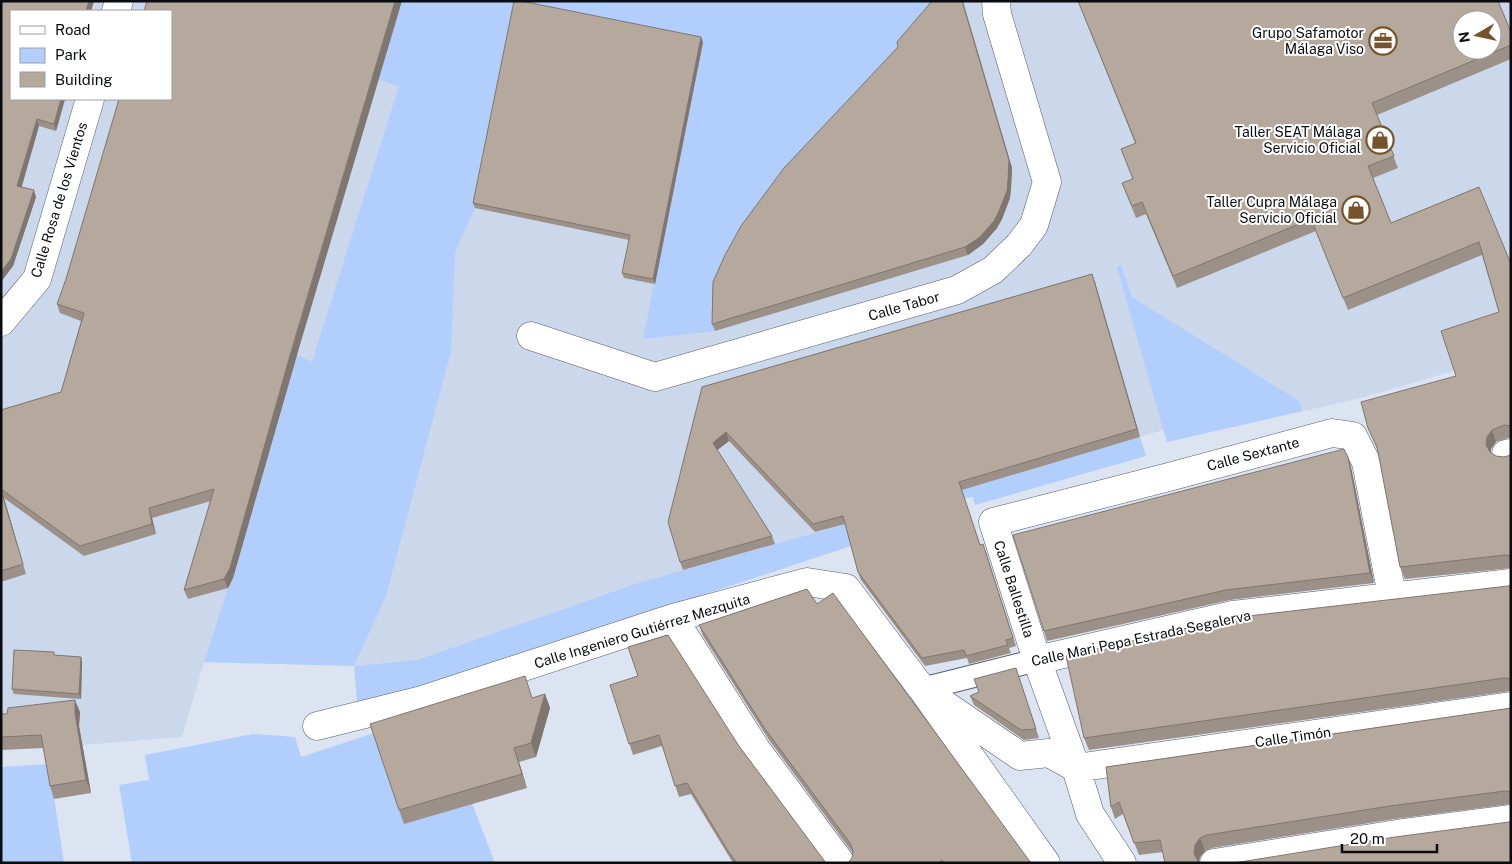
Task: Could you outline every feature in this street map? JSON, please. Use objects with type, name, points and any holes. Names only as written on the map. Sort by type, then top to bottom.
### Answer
[{"type":"street","name":"Calle Tabor","points":[[531,336],[656,377],[957,290],[993,270],[1019,245],[1034,225],[1047,182],[997,14],[996,1]]},
{"type":"street","name":"Calle Rosa de los Vientos","points":[[1,322],[37,279],[90,100]]},
{"type":"street","name":"Calle Sextante","points":[[993,522],[1332,433],[1353,436],[1366,462],[1392,595]]},
{"type":"street","name":"Calle Ballestilla","points":[[993,522],[1037,660],[1076,768]]},
{"type":"street","name":"Calle Ingeniero Gutiérrez Mezquita","points":[[317,726],[422,700],[673,618],[807,582],[846,588],[922,689],[1046,863]]},
{"type":"street","name":"Calle Mari Pepa Estrada Segalerva","points":[[922,689],[1037,660],[1233,615],[1392,595],[1511,583]]},
{"type":"street","points":[[673,618],[756,749],[841,863]]},
{"type":"street","name":"Calle Ingeniero Gutiérrez Mezquita","points":[[922,689],[1020,756],[1003,780],[1007,809]]},
{"type":"street","name":"Calle Timón","points":[[1076,768],[1511,706]]},
{"type":"street","points":[[1020,756],[1049,753],[1076,768],[1090,814],[1122,863]]},
{"type":"street","points":[[1214,863],[1398,834],[1511,819]]},
{"type":"shaded area","points":[[1,1],[1511,1],[1511,354],[1361,398],[1167,442],[1163,430],[885,513],[638,583],[417,660],[354,666],[204,662],[182,737],[1,750]]},
{"type":"green space","points":[[402,1],[941,1],[715,289],[715,331],[643,339],[703,42],[475,208],[455,252],[451,351],[386,596],[354,666],[204,662],[233,578],[297,355],[312,362],[399,86],[379,80]]},
{"type":"green space","points":[[1121,265],[1132,297],[1299,401],[1302,411],[1167,442],[1117,267]]},
{"type":"green space","points":[[1140,437],[1146,456],[975,505],[973,497],[964,498],[851,546],[424,687],[357,702],[354,666],[417,660],[638,583],[885,513]]},
{"type":"green space","points":[[374,733],[472,803],[495,863],[132,863],[119,785],[149,780],[145,755],[253,734],[295,737],[301,757]]},
{"type":"green space","points":[[49,764],[64,863],[1,863],[1,767]]},
{"type":"building","points":[[1,1],[89,1],[86,10],[10,10],[10,100],[61,100],[54,124],[37,119],[17,186],[34,190],[11,259],[1,272]]},
{"type":"building","points":[[147,1],[395,1],[293,345],[230,568],[224,579],[184,590],[214,489],[149,508],[152,524],[80,546],[1,489],[1,410],[61,392],[84,313],[57,304],[119,100],[172,100],[172,10],[144,10]]},
{"type":"building","points":[[514,1],[701,37],[653,279],[622,273],[630,235],[473,203]]},
{"type":"building","points":[[932,1],[962,1],[1009,160],[1007,191],[994,221],[980,237],[965,247],[712,324],[713,282],[741,226],[784,168],[898,47],[897,42]]},
{"type":"building","points":[[1078,1],[1498,1],[1502,10],[1452,10],[1452,60],[1475,60],[1372,103],[1394,156],[1368,166],[1391,223],[1479,187],[1511,264],[1511,426],[1504,425],[1492,430],[1487,437],[1486,445],[1490,452],[1496,456],[1504,457],[1511,455],[1511,556],[1505,555],[1400,567],[1377,447],[1368,428],[1361,402],[1456,376],[1441,331],[1499,312],[1479,242],[1343,298],[1311,219],[1173,276],[1142,202],[1132,206],[1122,183],[1133,179],[1121,149],[1136,143]]},
{"type":"building","points":[[1502,11],[1511,32],[1511,45],[1502,49]]},
{"type":"building","points":[[1092,274],[1137,429],[959,482],[980,545],[983,544],[1013,638],[1006,640],[1008,645],[966,656],[964,650],[922,658],[858,572],[843,516],[813,524],[726,432],[713,443],[772,536],[680,562],[668,522],[702,387]]},
{"type":"building","points":[[1344,449],[1348,457],[1370,573],[1226,590],[1044,631],[1013,535]]},
{"type":"building","points":[[1,491],[23,564],[1,571]]},
{"type":"building","points":[[1511,585],[1511,679],[1504,678],[1084,738],[1066,656],[1231,618]]},
{"type":"building","points":[[807,589],[817,604],[833,593],[1031,863],[944,863],[942,860],[938,863],[848,863],[852,858],[853,851],[850,843],[765,729],[699,625]]},
{"type":"building","points":[[668,635],[739,746],[826,863],[737,863],[687,783],[675,786],[659,735],[629,744],[610,685],[638,676],[628,647]]},
{"type":"building","points":[[14,650],[54,652],[54,655],[81,657],[79,694],[12,689]]},
{"type":"building","points":[[1016,668],[1036,729],[1021,730],[970,696],[979,692],[974,679]]},
{"type":"building","points":[[525,676],[532,698],[545,694],[531,743],[514,748],[522,774],[399,810],[370,724]]},
{"type":"building","points":[[75,700],[75,713],[86,780],[50,786],[41,735],[1,737],[1,714],[7,714],[8,708]]},
{"type":"building","points":[[1511,708],[1511,792],[1505,791],[1390,806],[1207,835],[1200,838],[1195,845],[1194,854],[1200,863],[1165,863],[1160,840],[1134,843],[1119,802],[1111,807],[1106,767]]},
{"type":"building","points":[[1511,821],[1511,863],[1234,863],[1395,837]]},
{"type":"place","name":"Grupo Safamotor Málaga Viso","points":[[1383,41]]},
{"type":"place","name":"Taller SEAT Málaga Servicio Oficial","points":[[1380,140]]},
{"type":"place","name":"Taller Cupra Málaga Servicio Oficial","points":[[1356,210]]}]
